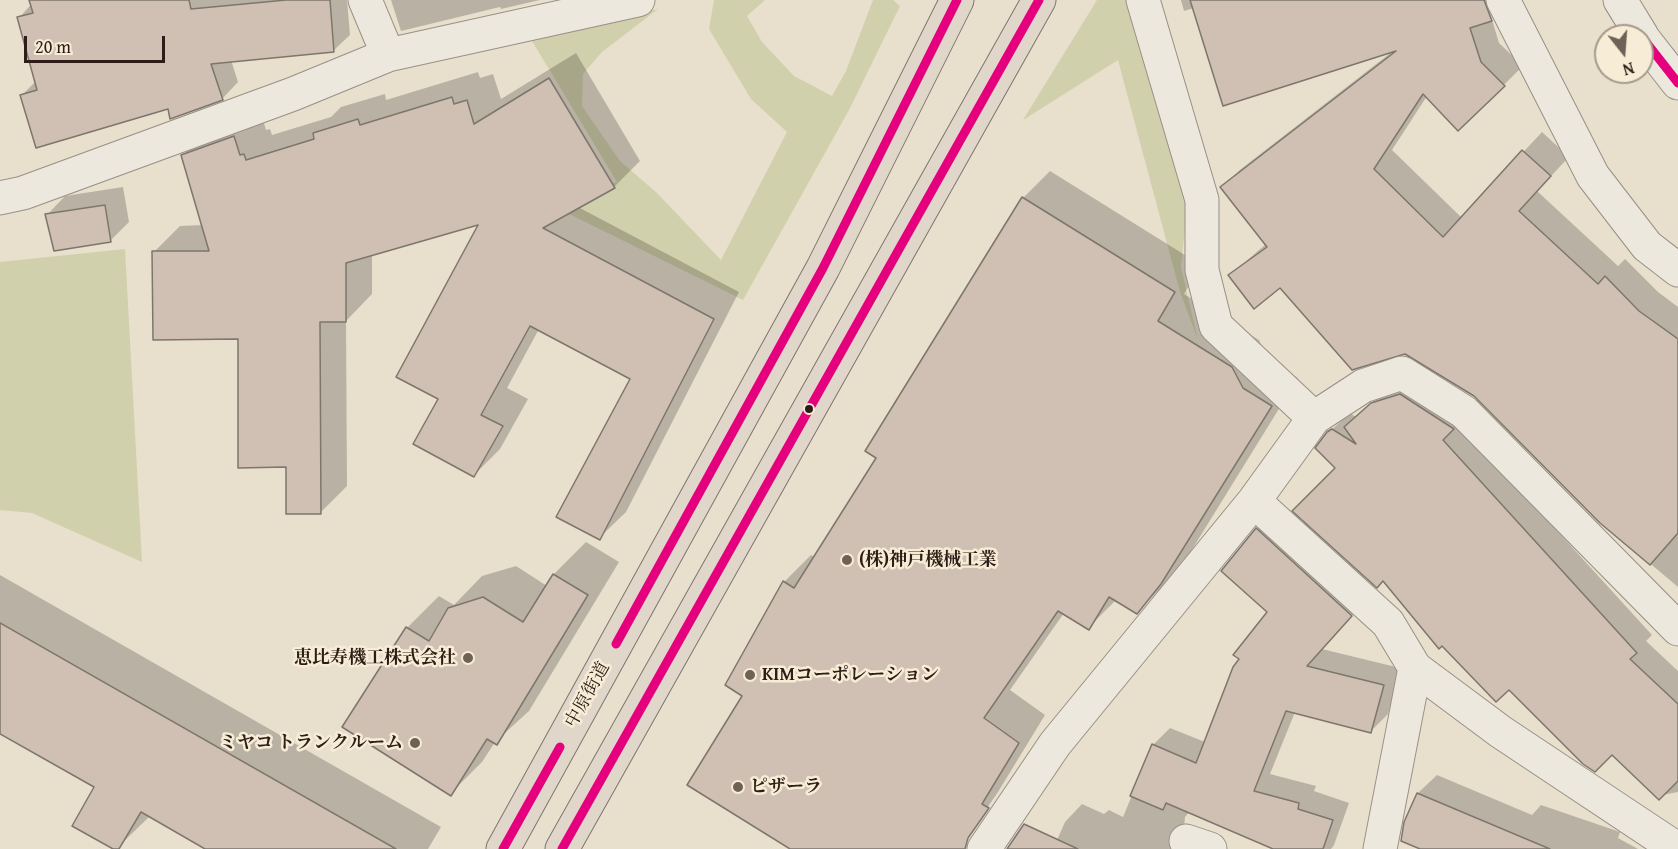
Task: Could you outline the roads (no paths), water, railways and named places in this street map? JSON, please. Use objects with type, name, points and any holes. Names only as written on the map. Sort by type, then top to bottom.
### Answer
[{"type":"main road","name":"中原街道","points":[[503,849],[823,268],[957,0]]},
{"type":"main road","points":[[562,849],[1039,0]]},
{"type":"street","points":[[365,0],[388,55]]},
{"type":"street","points":[[0,198],[23,193],[282,98],[388,55],[638,0]]},
{"type":"street","points":[[1143,0],[1202,200],[1202,270],[1216,326],[1314,418]]},
{"type":"street","points":[[1503,0],[1593,176],[1647,246],[1678,270]]},
{"type":"street","points":[[1620,0],[1635,24]]},
{"type":"street","points":[[1654,52],[1678,83]]},
{"type":"street","points":[[984,849],[1055,744],[1254,501],[1314,418],[1363,386],[1402,373],[1464,412],[1678,629]]},
{"type":"street","points":[[1254,501],[1388,623],[1415,668],[1501,732],[1677,849]]},
{"type":"street","points":[[1380,849],[1415,668]]},
{"type":"place","name":"(株)神戸機械工業","points":[[847,560]]},
{"type":"place","name":"恵比寿機工株式会社","points":[[468,658]]},
{"type":"place","name":"KIMコーポレーション","points":[[750,675]]},
{"type":"place","name":"ミヤコ トランクルーム","points":[[415,743]]},
{"type":"place","name":"ピザーラ","points":[[738,787]]}]
